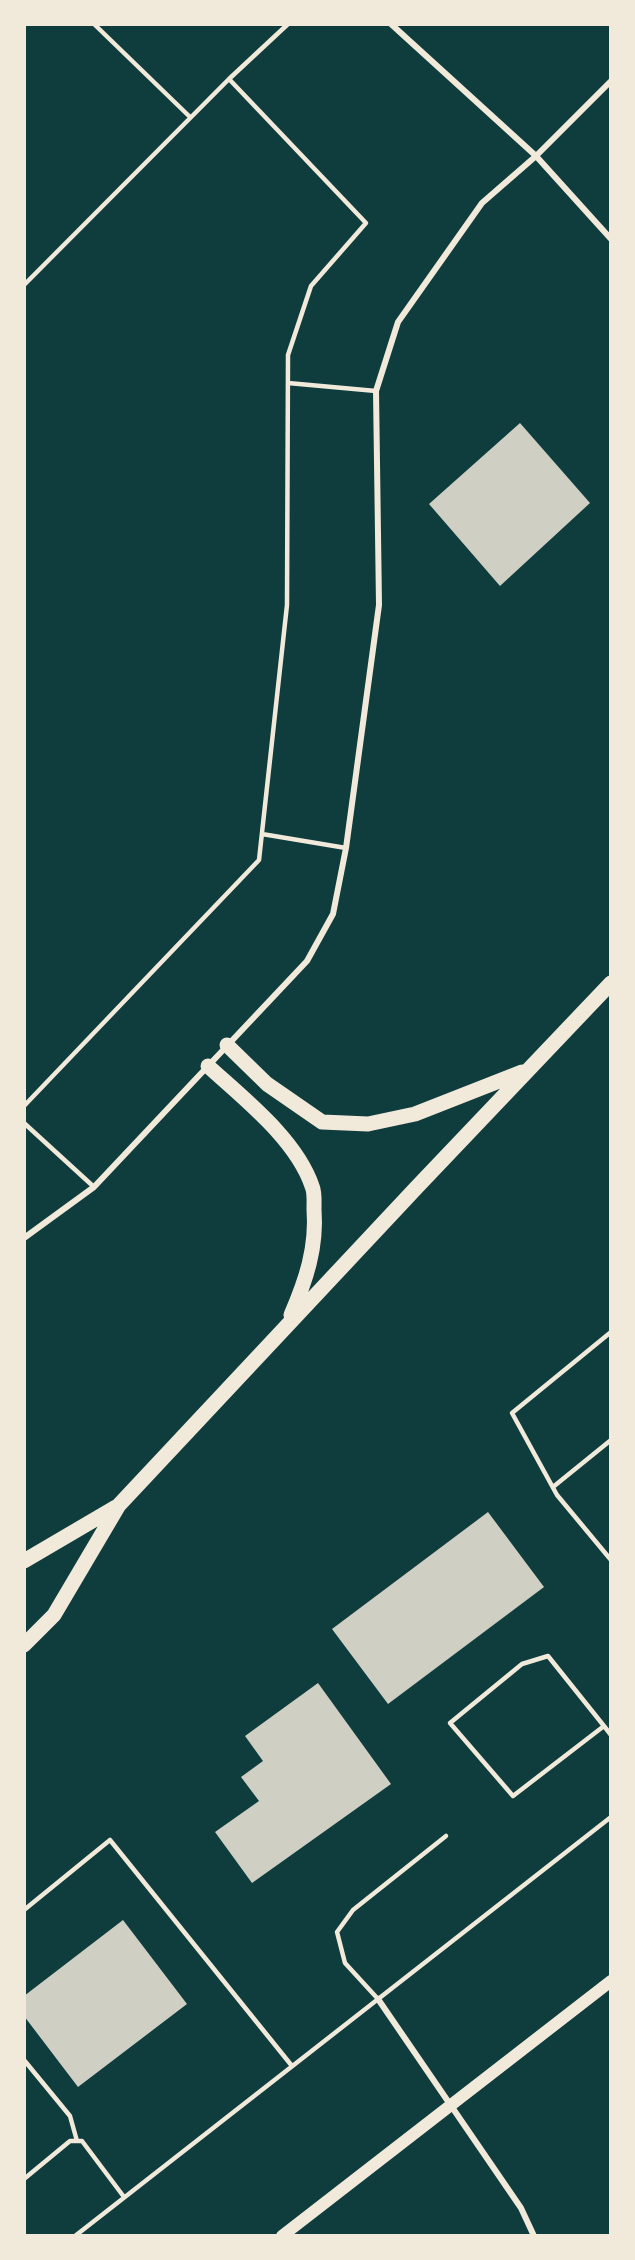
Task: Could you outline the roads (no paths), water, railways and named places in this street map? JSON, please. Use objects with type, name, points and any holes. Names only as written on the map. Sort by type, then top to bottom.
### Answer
[{"type":"main road","points":[[24,1645],[54,1615],[119,1505],[611,983]]},
{"type":"main road","points":[[227,1046],[267,1084],[322,1122],[368,1124],[415,1114],[528,1070]]},
{"type":"main road","points":[[208,1066],[252,1106],[293,1150],[313,1188],[316,1232],[306,1279],[288,1324]]},
{"type":"main road","points":[[24,1562],[119,1505]]},
{"type":"main road","points":[[282,2236],[611,1981]]},
{"type":"street","points":[[391,24],[536,156],[611,239]]},
{"type":"street","points":[[24,1238],[94,1187],[307,961],[333,914],[346,848],[379,604],[376,391],[398,322],[482,203],[536,156],[611,81]]},
{"type":"street","points":[[378,1999],[521,2208],[534,2236]]},
{"type":"lane","points":[[94,24],[190,117]]},
{"type":"lane","points":[[24,285],[228,79],[288,24]]},
{"type":"lane","points":[[24,1106],[259,860],[287,605],[288,355],[310,286],[366,223],[228,79]]},
{"type":"lane","points":[[288,383],[376,391]]},
{"type":"lane","points":[[262,834],[346,848]]},
{"type":"lane","points":[[24,1123],[94,1187]]},
{"type":"lane","points":[[611,1332],[512,1413],[556,1495],[611,1560]]},
{"type":"lane","points":[[553,1487],[611,1440]]},
{"type":"lane","points":[[604,1726],[513,1796],[450,1723],[522,1664],[548,1656],[611,1734]]},
{"type":"lane","points":[[75,2236],[611,1816]]},
{"type":"lane","points":[[378,1999],[345,1963],[337,1932],[353,1910],[447,1836]]},
{"type":"lane","points":[[24,1910],[110,1840],[292,2066]]},
{"type":"lane","points":[[24,2060],[70,2116],[77,2141]]},
{"type":"lane","points":[[24,2179],[70,2141],[82,2141],[124,2198]]}]
